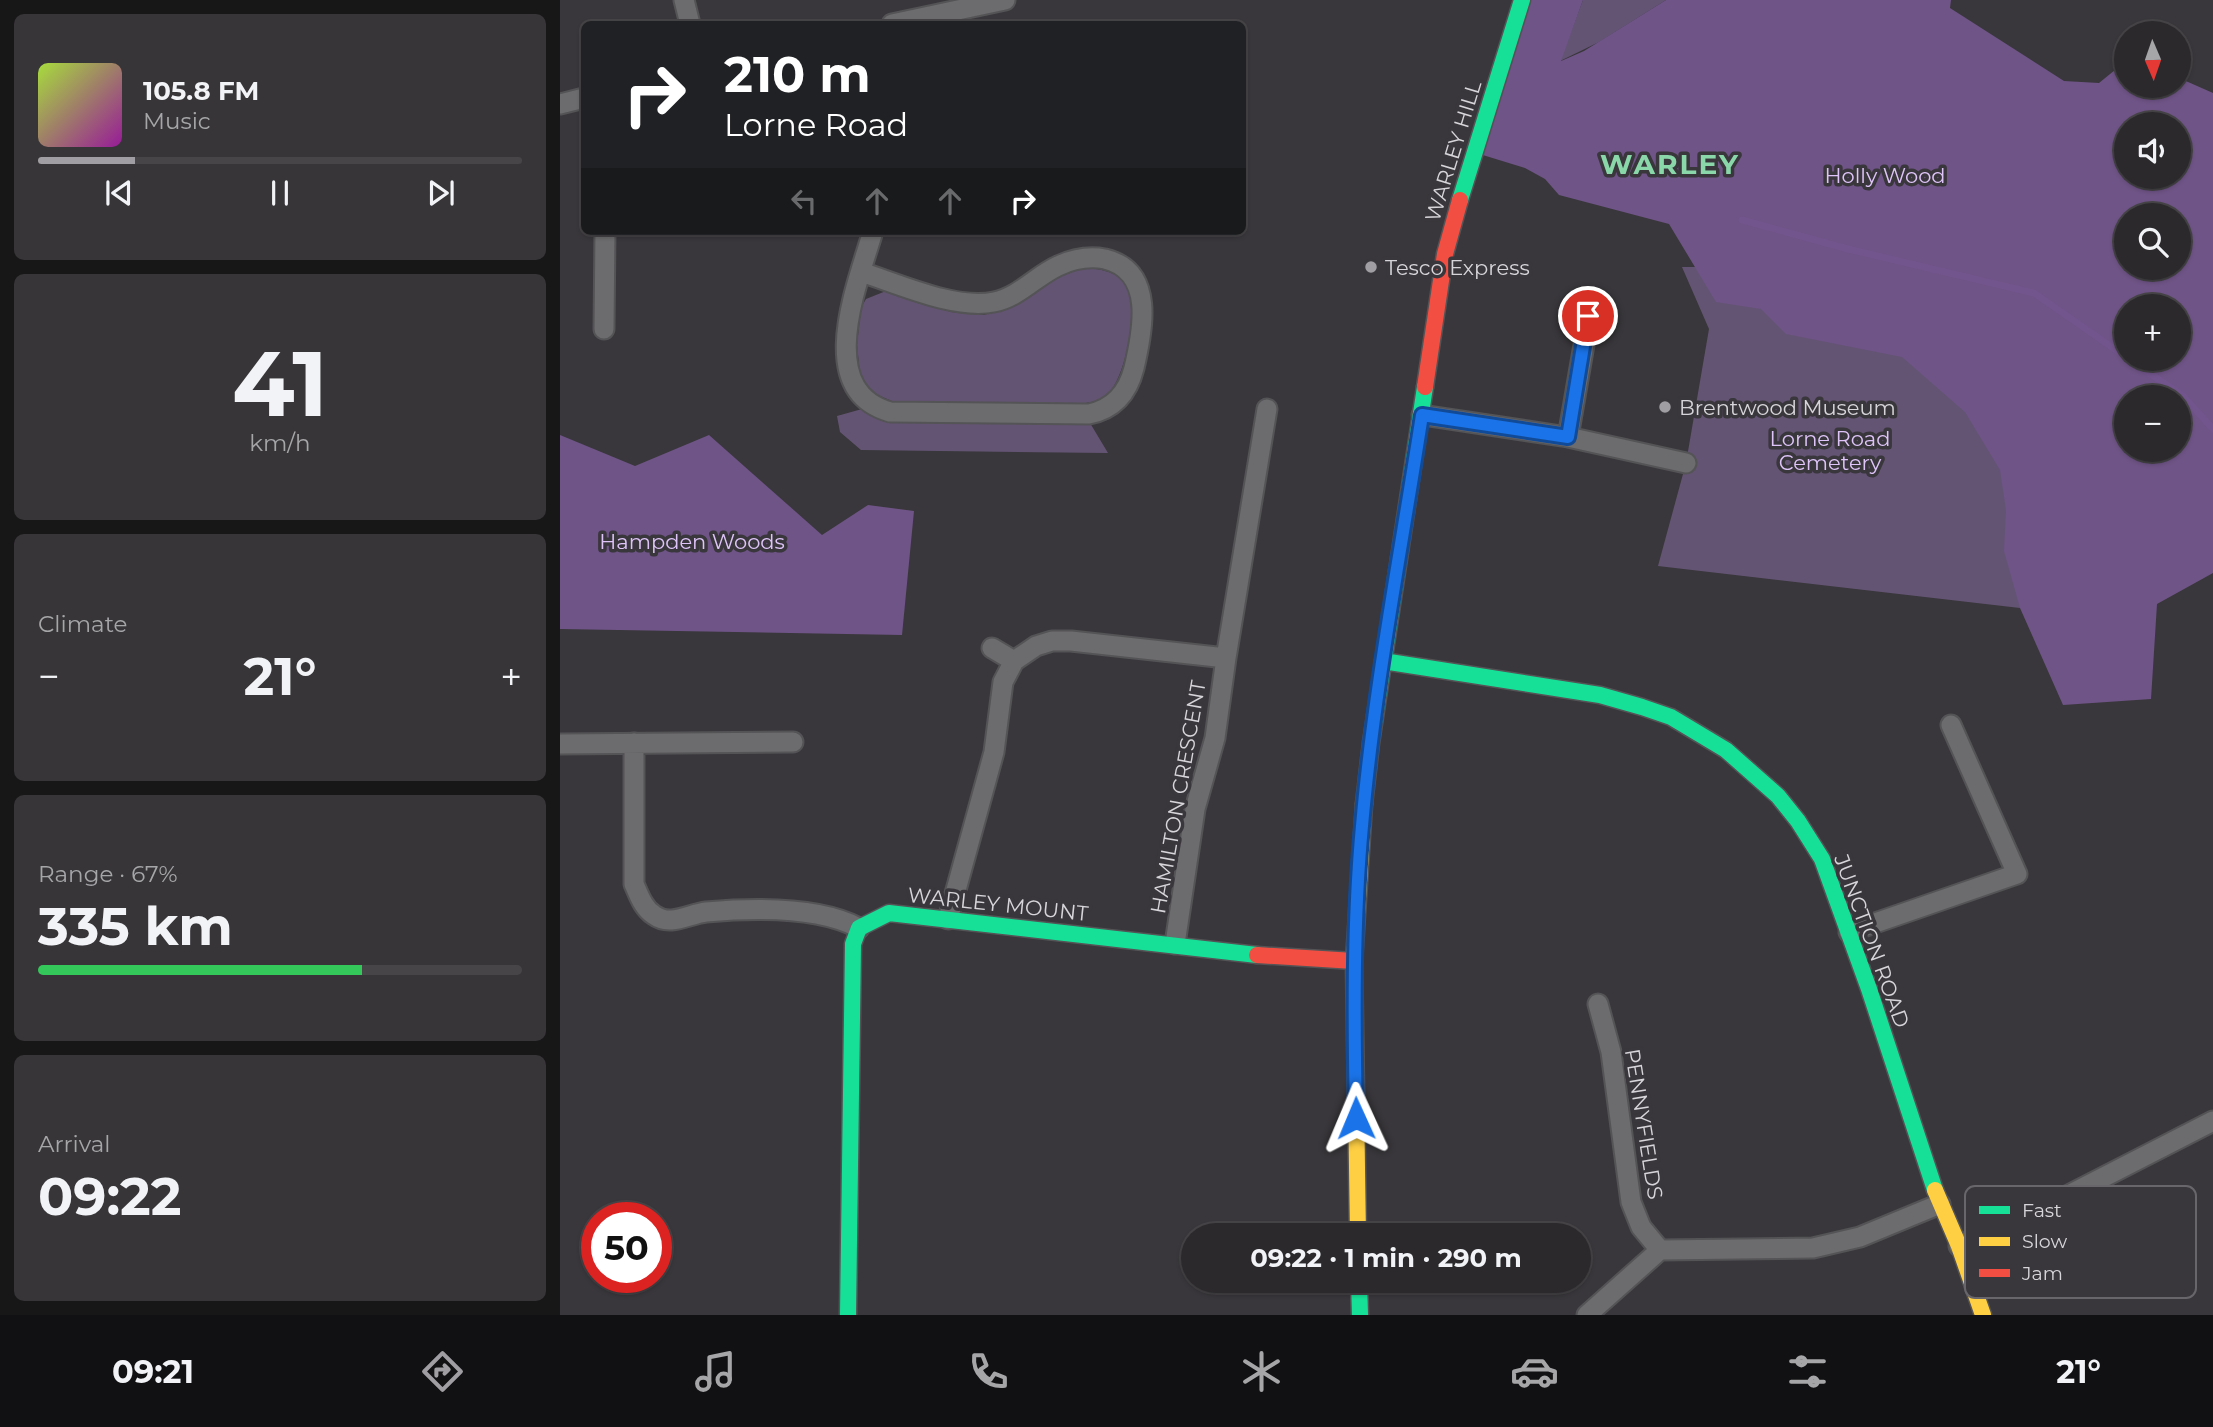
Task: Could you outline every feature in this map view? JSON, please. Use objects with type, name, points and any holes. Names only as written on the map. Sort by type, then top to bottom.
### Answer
[{"type":"street","points":[[684,0],[689,21]]},
{"type":"street","points":[[906,21],[1005,0]]},
{"type":"street","name":"WARLEY HILL","points":[[1358,1223],[1354,961],[1362,827],[1383,661],[1445,254],[1473,152],[1522,0]]},
{"type":"street","points":[[560,104],[581,99]]},
{"type":"street","points":[[604,329],[605,235]]},
{"type":"street","points":[[860,272],[946,299],[974,304],[1010,297],[1070,261],[1097,258],[1111,261],[1132,274],[1141,298],[1141,321],[1133,371],[1119,399],[1110,407],[1089,414],[890,412],[874,408],[855,389],[850,378],[846,342],[850,310],[860,272],[872,235]]},
{"type":"street","points":[[1568,437],[1588,316]]},
{"type":"street","name":"HAMILTON CRESCENT","points":[[1175,944],[1195,809],[1215,738],[1267,409]]},
{"type":"street","points":[[1422,415],[1568,437],[1686,463]]},
{"type":"street","name":"HAMILTON CRESCENT","points":[[1014,661],[1036,646],[1052,641],[1071,640],[1226,658]]},
{"type":"street","points":[[948,919],[994,752],[1003,682],[1014,661],[992,648]]},
{"type":"street","name":"JUNCTION ROAD","points":[[1383,661],[1600,695],[1671,717],[1726,750],[1778,796],[1822,859],[1941,1205],[1965,1263]]},
{"type":"street","points":[[1849,932],[2017,874],[1951,725]]},
{"type":"street","points":[[560,744],[793,742]]},
{"type":"street","points":[[634,743],[634,884],[642,903],[655,916],[670,921],[704,912],[795,910],[834,917],[859,929],[853,944],[848,1315]]},
{"type":"street","name":"WARLEY MOUNT","points":[[859,929],[889,914],[1269,956],[1354,961]]},
{"type":"street","name":"PENNYFIELDS","points":[[1598,1004],[1611,1052],[1631,1202],[1640,1227],[1660,1250]]},
{"type":"street","points":[[2086,1186],[2213,1121]]},
{"type":"street","points":[[1587,1315],[1660,1250],[1813,1248],[1860,1237],[1941,1205]]},
{"type":"street","points":[[1959,1246],[1965,1243]]},
{"type":"street","points":[[1359,1293],[1360,1315]]},
{"type":"street","name":"JUNCTION ROAD","points":[[1977,1298],[1983,1315]]},
{"type":"green space","name":"Holly Wood","points":[[1522,0],[1583,0],[1561,61],[1584,51],[1666,0],[1951,0],[1950,8],[2064,81],[2099,83],[2114,71],[2114,98],[2191,98],[2191,83],[2213,93],[2213,573],[2157,604],[2151,699],[2063,705],[2020,608],[2004,551],[2006,510],[2000,470],[1965,412],[1902,357],[1786,334],[1761,309],[1716,302],[1669,224],[1559,195],[1545,179],[1525,168],[1473,152]]},
{"type":"green space","points":[[1583,0],[1666,0],[1599,42],[1560,61]]},
{"type":"green space","name":"Lorne Road Cemetery","points":[[1682,267],[1721,267],[1999,368],[2021,488],[2020,608],[1658,566],[1686,463],[1709,329]]},
{"type":"green space","points":[[1079,268],[1113,274],[1123,281],[1130,298],[1131,327],[1125,359],[1114,386],[1100,399],[1076,404],[894,402],[871,392],[860,374],[857,345],[861,308],[866,299],[886,291],[951,312],[984,315],[1018,304],[1049,281]]},
{"type":"green space","points":[[862,409],[894,423],[1090,423],[1108,453],[861,450],[840,432],[837,416]]},
{"type":"green space","name":"Hampden Woods","points":[[560,435],[635,466],[709,435],[822,535],[868,505],[914,511],[902,635],[560,629]]},
{"type":"waterway","points":[[1742,220],[1848,249],[2034,293],[2114,349]]},
{"type":"waterway","points":[[2146,371],[2184,397],[2213,429]]},
{"type":"traffic: fast","points":[[1460,200],[1522,0]]},
{"type":"traffic: fast","points":[[1364,804],[1425,387]]},
{"type":"traffic: fast","points":[[1383,661],[1600,695],[1642,707],[1671,717],[1726,750],[1778,796],[1822,859],[1869,989],[1935,1190]]},
{"type":"traffic: fast","points":[[848,1315],[853,944],[859,928],[889,913],[1257,955]]},
{"type":"traffic: fast","points":[[1359,1293],[1360,1315]]},
{"type":"traffic: slow","points":[[1358,1223],[1354,961],[1364,804]]},
{"type":"traffic: slow","points":[[1935,1190],[1965,1263]]},
{"type":"traffic: slow","points":[[1977,1298],[1983,1315]]},
{"type":"traffic: jam","points":[[1425,387],[1445,254],[1460,200]]},
{"type":"traffic: jam","points":[[1257,955],[1354,961]]},
{"type":"place","name":"Tesco Express","points":[[1371,267]]},
{"type":"place","name":"Brentwood Museum","points":[[1665,407]]},
{"type":"district","name":"WARLEY","points":[[1670,164]]},
{"type":"route","points":[[1356,1118],[1354,961],[1362,827],[1371,743],[1422,415],[1568,437],[1588,316]]}]
